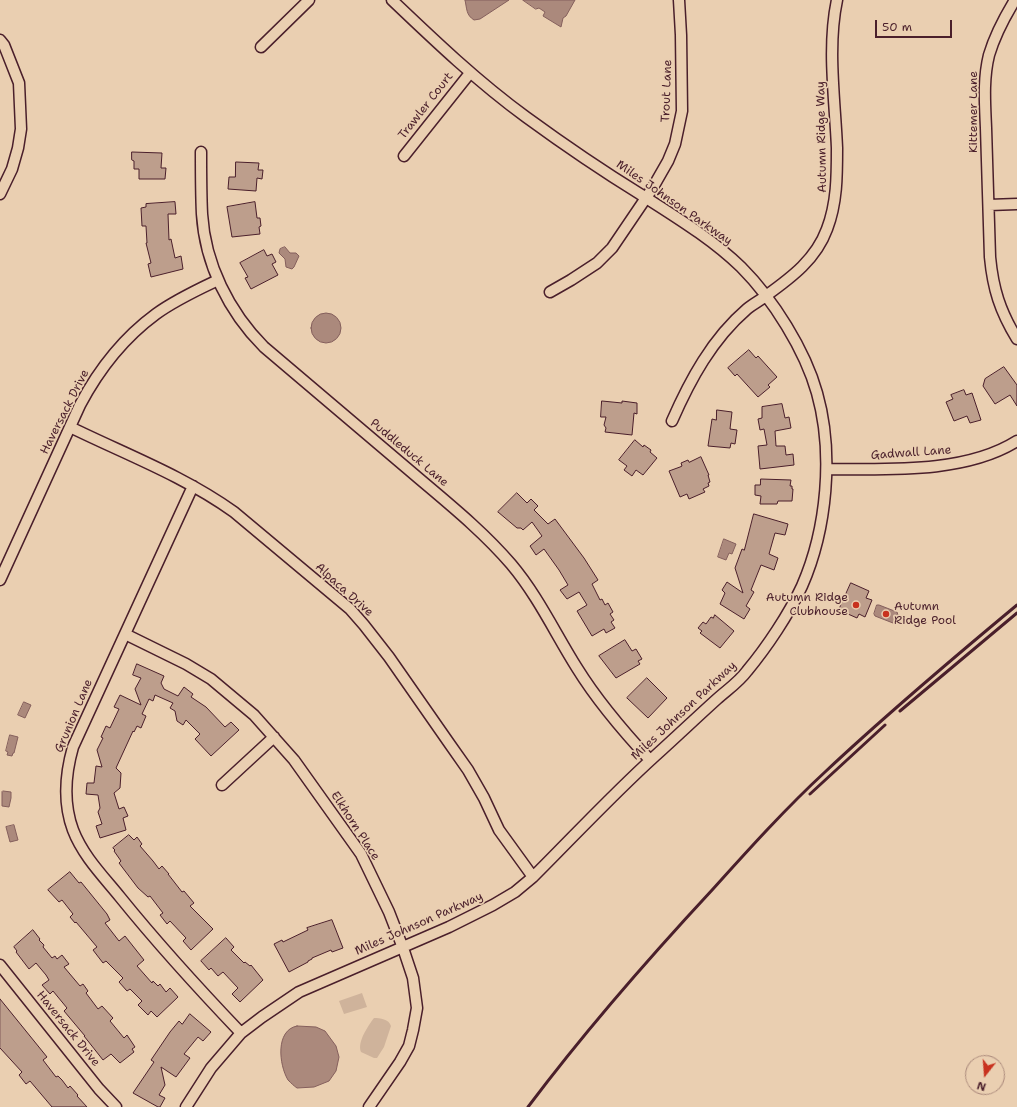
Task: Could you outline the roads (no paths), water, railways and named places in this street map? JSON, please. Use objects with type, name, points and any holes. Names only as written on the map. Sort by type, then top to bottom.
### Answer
[{"type":"street","points":[[261,47],[309,0]]},
{"type":"street","name":"Miles Johnson Parkway","points":[[186,1107],[211,1068],[241,1033],[262,1016],[299,992],[403,948],[493,905],[515,892],[533,877],[650,760],[746,674],[785,616],[801,587],[817,544],[824,506],[827,468],[823,420],[818,394],[791,333],[767,296],[741,268],[698,232],[645,198],[525,116],[470,73],[392,0]]},
{"type":"street","name":"Trout Lane","points":[[550,292],[597,263],[612,248],[672,154],[680,122],[682,98],[679,0]]},
{"type":"street","name":"Autumn Ridge Way","points":[[672,422],[682,398],[702,363],[721,336],[748,309],[803,267],[813,255],[827,229],[835,200],[837,166],[833,40],[838,0]]},
{"type":"street","name":"Kittemer Lane","points":[[1015,0],[1002,22],[994,40],[986,73],[990,257],[995,291],[1007,322],[1017,339]]},
{"type":"street","points":[[0,40],[4,45],[19,83],[21,103],[21,129],[18,148],[12,169],[0,194]]},
{"type":"street","name":"Trawler Court","points":[[404,156],[470,73]]},
{"type":"street","name":"Puddleduck Lane","points":[[200,152],[202,215],[209,253],[218,280],[236,312],[251,334],[264,347],[454,508],[496,548],[526,583],[595,697],[650,760]]},
{"type":"street","points":[[989,206],[1017,204]]},
{"type":"street","name":"Haversack Drive","points":[[0,580],[80,405],[91,384],[106,361],[119,346],[156,313],[218,280]]},
{"type":"street","name":"Alpaca Drive","points":[[70,428],[193,486],[214,498],[234,512],[339,600],[364,624],[449,743],[474,782],[499,830],[533,877]]},
{"type":"street","name":"Gadwall Lane","points":[[827,468],[882,469],[940,466],[972,460],[995,452],[1017,441]]},
{"type":"street","name":"Grunion Lane","points":[[193,486],[73,747],[68,768],[66,796],[68,814],[84,853],[161,946],[241,1033]]},
{"type":"street","name":"Elkhorn Place","points":[[125,634],[186,664],[211,679],[254,715],[294,760],[361,854],[389,912],[403,948],[413,978],[416,998],[414,1030],[409,1046],[400,1062],[369,1107]]},
{"type":"street","points":[[222,785],[274,737]]},
{"type":"street","name":"Haversack Drive","points":[[0,965],[85,1072],[116,1107]]},
{"type":"railway","points":[[528,1107],[594,1023],[665,942],[782,814],[848,750],[944,666],[1017,605]]},
{"type":"railway","points":[[900,711],[1017,613]]},
{"type":"railway","points":[[810,794],[885,725]]},
{"type":"place","name":"Autumn Ridge Clubhouse","points":[[856,605]]},
{"type":"place","name":"Autumn Ridge Pool","points":[[886,614]]}]
